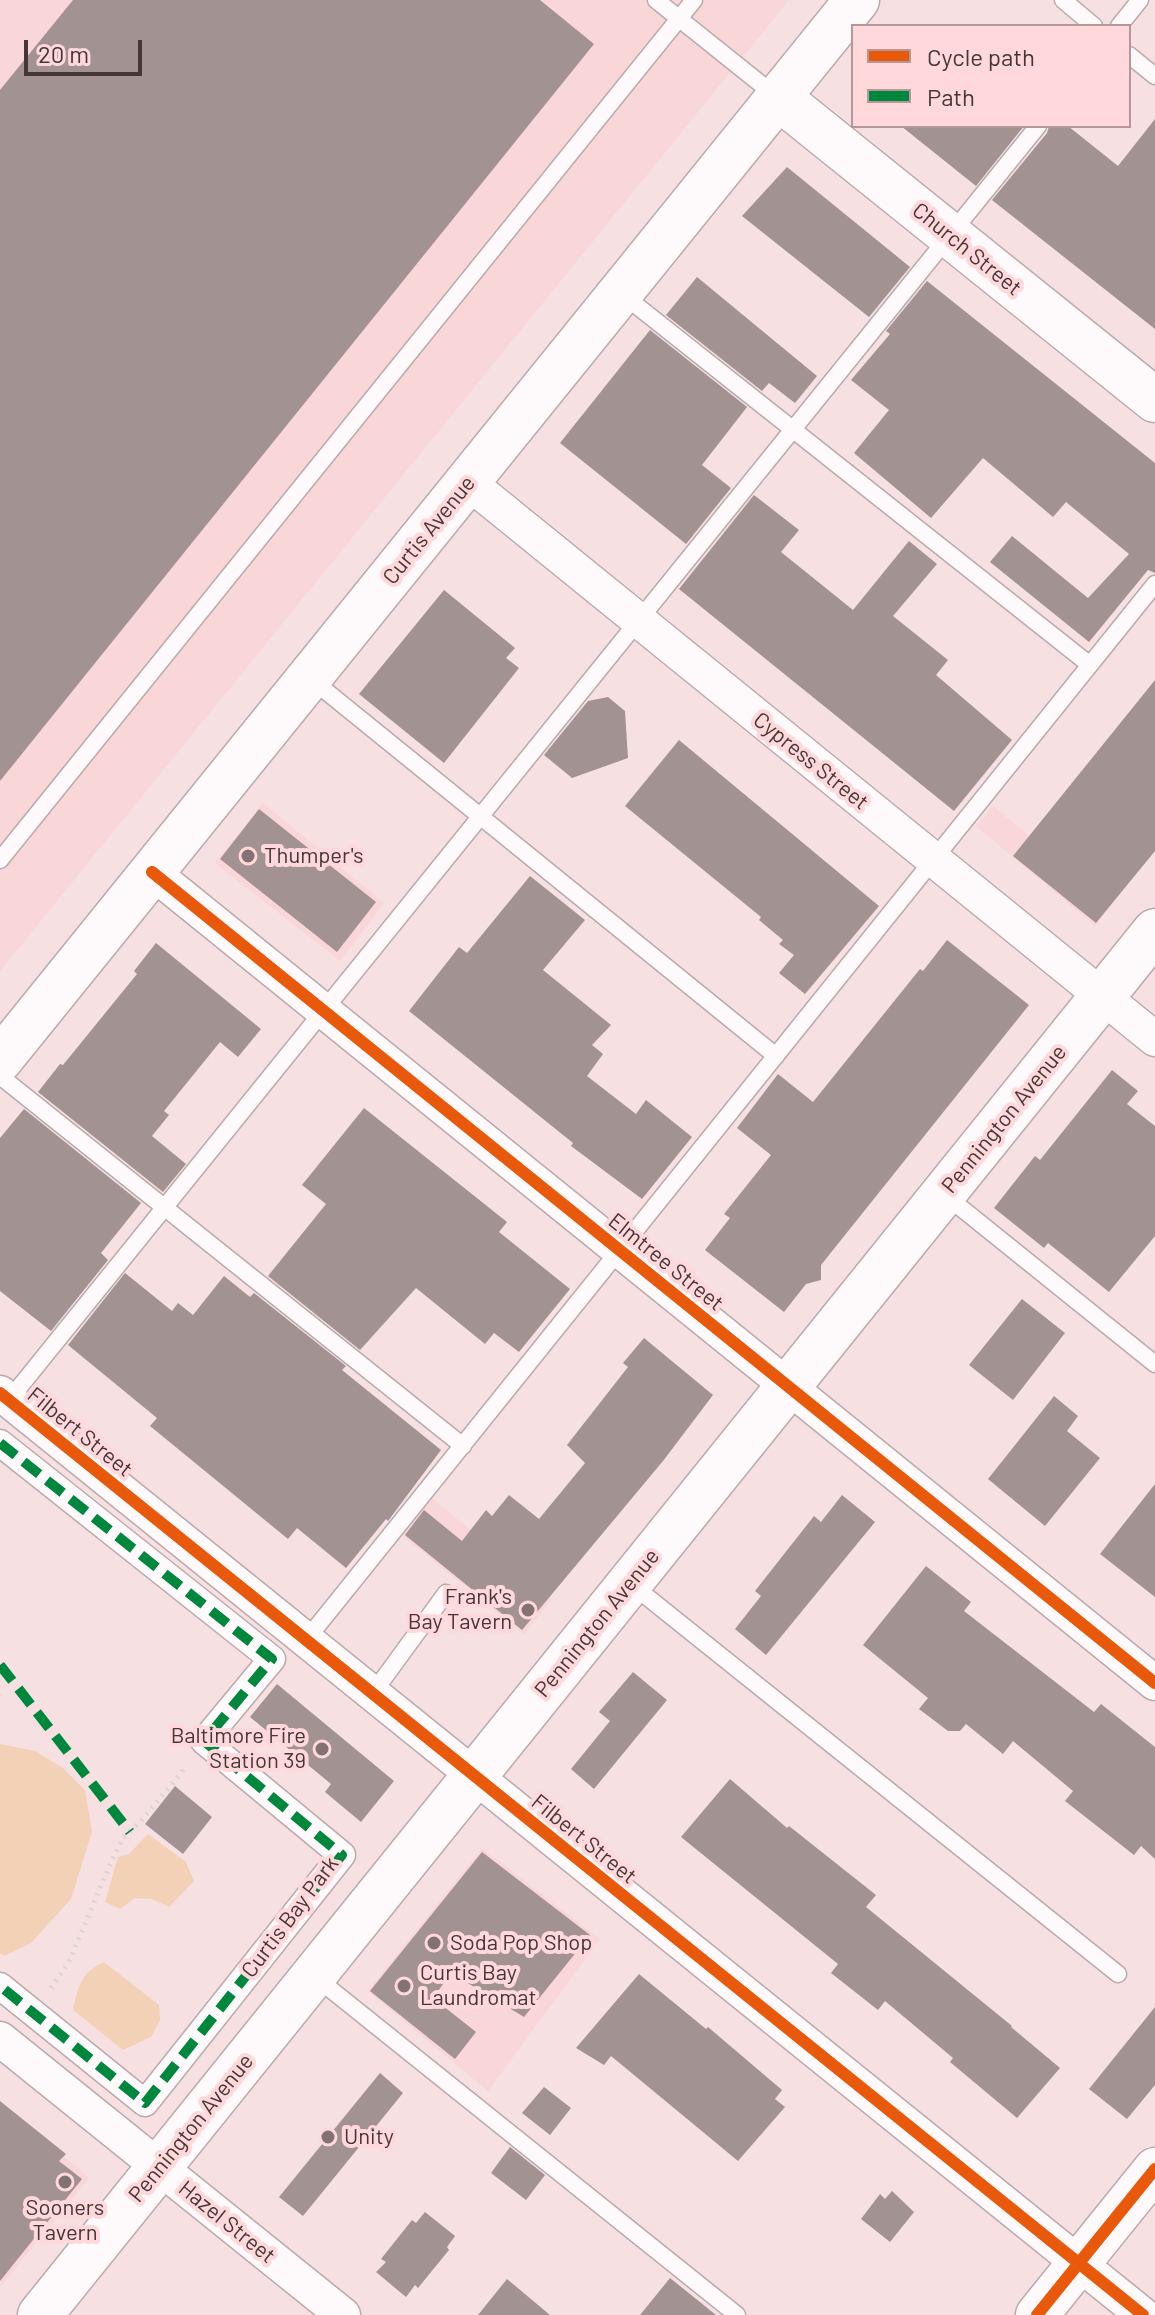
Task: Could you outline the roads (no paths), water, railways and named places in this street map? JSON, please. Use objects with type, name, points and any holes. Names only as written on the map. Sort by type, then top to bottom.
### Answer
[{"type":"main road","name":"Curtis Avenue","points":[[0,1060],[857,0]]},
{"type":"main road","name":"Church Street","points":[[779,98],[1155,400]]},
{"type":"main road","name":"Pennington Avenue","points":[[40,2315],[1155,931]]},
{"type":"street","name":"Cypress Street","points":[[468,482],[1155,1039]]},
{"type":"street","name":"Elmtree Street","points":[[152,872],[1155,1683]]},
{"type":"street","name":"Filbert Street","points":[[4,1397],[1143,2315]]},
{"type":"street","name":"Curtis Bay Park","points":[[0,1443],[272,1659],[204,1741],[342,1855],[145,2103],[0,1986]]},
{"type":"street","name":"Hazel Street","points":[[0,2039],[343,2315]]},
{"type":"street","points":[[1037,2315],[1155,2169]]},
{"type":"lane","points":[[656,0],[779,98]]},
{"type":"lane","points":[[0,860],[694,0]]},
{"type":"lane","points":[[1063,0],[1092,24]]},
{"type":"lane","points":[[1121,24],[1140,0]]},
{"type":"lane","points":[[1131,57],[1155,76]]},
{"type":"lane","points":[[4,1397],[165,1208],[1036,128]]},
{"type":"lane","points":[[620,293],[1090,665]]},
{"type":"lane","points":[[306,1640],[1155,584]]},
{"type":"lane","points":[[310,678],[776,1056]]},
{"type":"lane","points":[[0,1076],[463,1446]]},
{"type":"lane","points":[[944,1194],[1155,1364]]},
{"type":"lane","points":[[630,1583],[1118,1974]]},
{"type":"lane","points":[[373,1693],[446,1593]]},
{"type":"lane","points":[[314,1975],[737,2315]]},
{"type":"place","name":"Thumper's","points":[[248,856]]},
{"type":"place","name":"Frank's Bay Tavern","points":[[528,1610]]},
{"type":"place","name":"Baltimore Fire Station 39","points":[[322,1749]]},
{"type":"place","name":"Soda Pop Shop","points":[[434,1943]]},
{"type":"place","name":"Curtis Bay Laundromat","points":[[404,1986]]},
{"type":"place","name":"Unity","points":[[328,2137]]},
{"type":"place","name":"Sooners Tavern","points":[[65,2182]]}]
